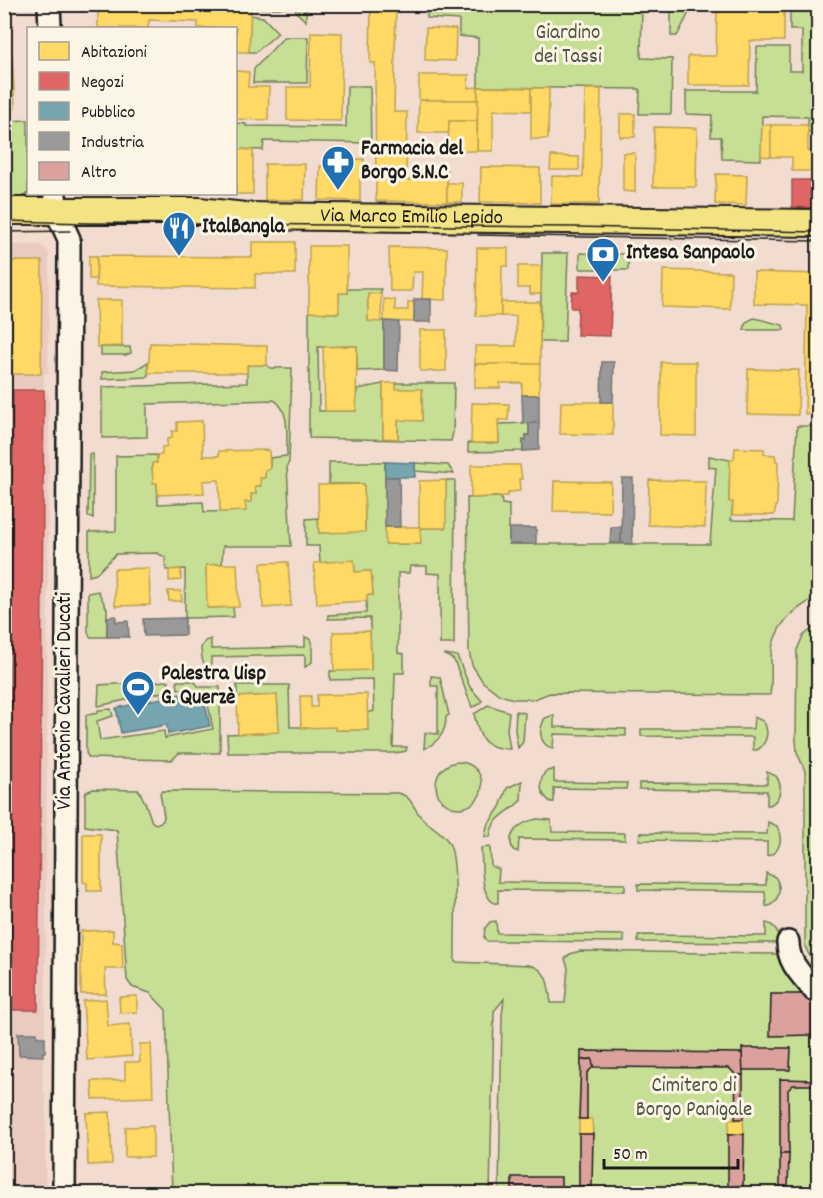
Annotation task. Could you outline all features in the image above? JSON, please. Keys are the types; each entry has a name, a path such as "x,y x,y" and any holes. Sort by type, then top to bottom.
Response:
{"main road":[{"name":"Via Marco Emilio Lepido","path":"4,211 56,202 245,216 819,223"}],"street":[{"path":"49,4 50,27"},
{"name":"Via Antonio Cavalieri Ducati","path":"56,202 69,239 64,1194"},
{"path":"788,942 791,962 814,990 819,992"}],"shaded area":[{"path":"4,245 41,245 49,254 48,374 44,374 44,390 49,393 45,1051 43,1052 43,1092 46,1096 45,1193 5,1194"}],"green space":[{"path":"251,5 286,5 286,8 250,8"},
{"path":"295,5 312,5 306,6 306,21 296,12"},
{"name":"Giardino dei Tassi","path":"427,5 642,5 641,58 672,59 671,114 639,114 640,89 478,87 478,38 459,36 459,20 427,18"},
{"path":"671,5 693,5 677,36 671,36"},
{"path":"772,5 815,5 814,81 818,82 818,132 808,132 808,117 762,116 761,160 722,159 721,137 711,137 712,115 686,114 686,91 756,91 757,47 789,47 789,71 802,71 802,30 790,30 790,7 772,7"},
{"path":"250,15 263,17 278,33 256,52 249,52"},
{"path":"284,37 308,37 307,83 253,83 254,69"},
{"path":"347,86 370,86 371,143 264,141 263,150 237,149 237,123 246,124 246,126 346,127"},
{"path":"27,120 27,194 20,198 5,198 5,121"},
{"path":"542,253 568,253 565,342 540,342"},
{"path":"580,253 600,254 599,269 580,269"},
{"path":"612,254 629,254 628,270 611,270"},
{"path":"347,289 381,289 381,294 368,294 368,321 384,321 384,370 357,371 357,346 318,347 319,411 356,411 357,389 383,384 383,438 398,439 398,420 422,420 422,390 396,389 396,383 454,383 451,441 309,438 309,312 338,313 339,293 347,293"},
{"path":"754,318 783,325 784,330 744,330 746,322"},
{"path":"101,347 130,347 131,353 101,355"},
{"path":"148,362 148,377 102,379 102,372 135,370"},
{"path":"247,365 292,368 287,466 291,546 223,546 222,564 206,565 208,608 233,607 234,617 185,618 185,569 166,570 165,557 157,553 116,554 96,574 89,576 89,532 116,531 116,456 157,455 157,463 152,464 153,482 157,483 158,504 203,502 204,512 245,511 245,502 251,502 251,494 256,494 255,486 260,486 260,478 265,477 265,470 270,469 270,458 287,456 285,417 283,410 274,400 147,404 147,437 102,438 102,387 247,383"},
{"path":"529,423 529,435 526,435 526,440 523,440 523,451 468,452 468,443 499,443 498,424"},
{"path":"797,426 818,426 818,596 800,607 780,627 771,657 770,695 550,693 534,699 514,699 500,695 483,682 472,665 469,651 467,498 501,497 502,504 509,505 509,544 710,544 716,468 709,467 709,456 730,460 729,501 733,502 731,520 792,521"},
{"path":"89,454 93,454 93,518 88,517"},
{"path":"329,462 385,462 386,544 420,544 420,528 445,528 446,480 455,480 454,644 440,644 440,574 427,573 427,566 410,566 409,573 398,573 398,653 404,654 404,673 395,673 393,747 407,747 406,751 396,753 228,753 227,734 279,732 277,695 237,697 237,685 289,685 290,727 368,730 367,713 374,711 373,679 330,680 330,671 371,669 370,618 328,619 328,615 366,613 367,595 373,595 371,571 355,572 354,561 320,563 319,546 306,546 306,519 318,518 319,533 365,531 364,484 329,484"},
{"path":"415,463 448,465 454,474 415,471"},
{"path":"98,591 107,609 107,637 90,637 88,632 88,593"},
{"path":"818,624 818,960 809,955 805,946 805,771 797,752 796,739 797,650 803,636"},
{"path":"305,637 310,639 312,645 312,662 305,667 305,655 211,657 211,668 205,665 202,657 201,648 205,641 211,639 211,649 305,647"},
{"path":"444,654 457,656 470,687 482,701 478,705 472,707 454,660"},
{"path":"431,676 440,677 449,715 446,717 445,728 440,736 424,749 425,733 438,734 438,686 431,686"},
{"path":"169,681 167,691 98,706 99,685"},
{"path":"177,681 194,681 199,687 220,687 220,753 179,753 172,760 89,758 86,753 86,715 98,713 98,710 111,709 113,716 97,721 100,740 164,731 165,738 213,729 206,695 194,695 192,688 178,689"},
{"path":"488,705 509,712 507,730 510,749 488,744 478,729 474,714"},
{"path":"516,711 525,713 523,742 518,748 515,730"},
{"path":"554,715 554,727 626,729 626,736 554,734 553,748 542,740 541,727 545,718"},
{"path":"754,717 763,721 767,733 765,741 757,750 753,750 753,737 641,736 641,729 753,729"},
{"path":"459,762 475,769 482,785 475,801 459,808 443,801 436,785 443,769"},
{"path":"554,769 554,782 627,783 626,789 554,788 554,802 551,802 544,796 541,784 545,772"},
{"path":"767,772 776,776 780,788 779,796 770,805 767,805 767,791 639,789 639,783 767,784"},
{"path":"522,781 521,800 494,824 490,837 485,837 487,826 500,807 507,788"},
{"name":"Cimitero di Borgo Panigale","path":"93,789 139,790 152,822 156,824 163,821 164,816 160,793 162,791 402,794 409,799 422,818 446,839 452,852 455,882 455,962 536,967 544,974 551,1003 565,1003 568,968 565,959 570,954 580,951 777,954 818,999 818,1193 499,1193 504,999 494,1011 490,1193 172,1193 166,1010 150,993 132,987 127,980 117,830 85,826 85,795"},
{"path":"537,819 551,820 552,832 625,833 625,840 519,839 518,852 513,850 511,838 516,829"},
{"path":"768,822 777,826 780,844 775,852 767,856 767,842 639,840 640,833 767,834"},
{"path":"490,847 491,866 499,869 498,882 625,884 625,891 498,890 498,903 494,903 486,892 482,870 481,848"},
{"path":"766,873 775,877 779,889 778,897 769,906 766,906 765,892 638,890 638,884 766,885"},
{"path":"496,921 497,933 624,935 624,942 487,941 484,938 485,928 490,922"},
{"path":"766,923 776,930 779,943 638,942 638,935 766,936"}],"building: Abitazioni":[{"path":"98,4 251,4 249,52 237,52 237,27 198,27 198,22 149,20 148,27 98,27"},
{"path":"371,4 396,4 394,112 407,112 406,180 417,180 417,170 447,170 447,202 376,201 375,63 370,63"},
{"path":"717,7 784,7 784,41 750,41 749,85 688,85 688,56 716,56"},
{"path":"426,28 456,29 455,61 425,60"},
{"path":"311,32 342,33 341,121 287,120 287,87 310,87"},
{"path":"12,56 15,108 4,108 4,57"},
{"path":"237,71 249,72 248,87 269,87 268,120 237,119"},
{"path":"419,75 469,75 468,88 478,87 478,100 419,100"},
{"path":"478,87 531,88 531,111 493,110 493,151 477,151"},
{"path":"531,88 549,88 548,139 531,139"},
{"path":"585,89 601,89 599,204 551,204 552,176 583,177"},
{"path":"419,100 478,100 477,121 449,121 449,133 418,133"},
{"path":"620,114 635,114 635,137 620,137"},
{"path":"449,121 477,121 477,151 448,151"},
{"path":"762,125 771,125 771,157 761,156"},
{"path":"771,125 808,125 808,151 818,151 818,171 792,171 792,157 771,157"},
{"path":"654,127 697,128 696,187 653,187"},
{"path":"237,149 253,150 253,194 237,194"},
{"path":"623,153 635,153 635,192 623,191"},
{"path":"551,156 579,157 579,170 550,170"},
{"path":"343,159 364,159 364,178 360,178 360,201 319,200 320,166 342,166"},
{"path":"265,164 305,164 304,200 265,200"},
{"path":"481,167 540,168 540,203 480,202"},
{"path":"716,174 747,175 746,205 715,204"},
{"path":"447,183 462,183 462,202 447,202"},
{"path":"252,242 295,242 295,274 255,274 255,288 96,286 97,256 252,257"},
{"path":"309,246 347,246 347,293 339,293 339,313 309,312"},
{"path":"389,247 447,248 446,300 422,299 423,272 413,272 412,291 390,291"},
{"path":"477,248 508,248 508,266 502,266 501,316 476,316"},
{"path":"89,256 97,256 96,279 89,279"},
{"path":"11,261 42,261 41,374 12,374 12,316 4,316 4,286 11,286"},
{"path":"518,266 541,266 541,294 530,294 530,288 518,288"},
{"path":"663,270 731,272 730,309 662,307"},
{"path":"754,272 818,274 818,414 805,414 807,305 754,304"},
{"path":"368,293 381,294 381,322 368,321"},
{"path":"384,299 395,300 395,310 408,310 408,302 415,302 414,322 384,321"},
{"path":"96,300 122,300 122,346 97,347"},
{"path":"501,302 540,302 540,364 475,364 475,346 516,346 516,316 501,316"},
{"path":"420,330 446,330 446,371 420,371"},
{"path":"150,343 267,346 267,365 247,365 247,373 148,373"},
{"path":"357,346 356,411 325,411 323,347"},
{"path":"661,362 696,362 696,436 660,435"},
{"path":"475,364 540,364 539,395 522,395 522,383 500,383 500,388 475,388"},
{"path":"748,369 799,370 798,415 747,414"},
{"path":"383,383 396,383 396,389 422,389 422,421 398,420 398,439 383,438"},
{"path":"561,402 613,402 613,435 560,434"},
{"path":"472,403 509,404 508,420 498,420 499,443 471,443"},
{"path":"202,421 203,456 219,456 219,451 269,450 270,469 265,470 265,478 260,478 261,486 255,486 256,494 251,494 251,502 245,502 246,511 220,512 219,480 203,481 204,493 158,495 157,483 153,483 152,463 157,463 157,455 162,455 162,447 167,446 167,439 172,438 172,431 177,431 177,422"},
{"path":"735,448 764,449 764,454 775,455 778,462 777,503 774,515 732,515 733,502 729,502 730,460 734,459"},
{"path":"471,465 520,465 522,479 519,479 520,491 509,492 507,496 471,498"},
{"path":"446,480 446,528 419,528 419,481"},
{"path":"649,480 706,481 705,527 648,525"},
{"path":"554,481 611,482 610,512 553,511"},
{"path":"364,484 365,532 319,533 318,485"},
{"path":"385,527 420,527 421,544 385,544"},
{"path":"354,560 355,572 371,571 373,595 367,595 367,601 317,604 314,563"},
{"path":"288,562 291,606 263,608 261,563"},
{"path":"237,564 239,607 207,608 206,565"},
{"path":"149,568 150,605 115,606 114,569"},
{"path":"181,569 181,580 169,581 169,570"},
{"path":"168,591 181,591 182,601 169,601"},
{"path":"370,631 371,670 334,671 333,632"},
{"path":"367,694 368,730 335,730 335,727 301,728 300,696 311,696 311,707 317,707 317,695"},
{"path":"277,695 279,732 238,734 237,697"},
{"path":"83,834 101,834 101,891 87,891 87,883 83,882"},
{"path":"113,930 113,942 122,943 123,969 105,969 106,994 81,994 81,931"},
{"path":"137,996 137,1012 120,1013 119,997"},
{"path":"106,999 108,1026 130,1024 132,1056 87,1060 83,1001"},
{"path":"140,1044 151,1044 153,1097 93,1099 92,1081 125,1080 125,1062 140,1062"},
{"path":"110,1112 112,1164 88,1165 86,1113"},
{"path":"579,1119 592,1119 593,1134 579,1134"},
{"path":"743,1119 744,1134 728,1135 729,1120"},
{"path":"153,1126 153,1157 125,1157 125,1127"},
{"path":"579,1186 592,1187 592,1194 580,1194"},
{"path":"743,1186 743,1194 728,1194 728,1187"}],"building: Negozi":[{"path":"792,180 812,180 811,197 818,197 818,208 792,207"},
{"path":"579,275 612,276 610,336 577,335 578,308 571,308 572,292 579,292"},
{"path":"13,390 44,390 38,1010 7,1010"}],"building: Pubblico":[{"path":"385,462 415,463 415,477 385,477"},
{"path":"187,694 185,704 204,700 210,726 168,734 167,725 121,733 116,708 162,698 161,695"}],"building: Industria":[{"path":"414,299 431,299 431,322 414,322"},
{"path":"384,321 399,322 398,371 384,370"},
{"path":"602,362 614,362 613,402 601,402"},
{"path":"522,395 539,395 539,423 523,424"},
{"path":"529,423 539,423 539,450 523,451 523,440 526,440 526,435 529,435"},
{"path":"385,477 399,477 400,527 385,527"},
{"path":"622,478 633,478 632,544 621,543"},
{"path":"611,527 621,527 621,543 610,543"},
{"path":"509,528 536,528 536,544 509,544"},
{"path":"116,616 116,622 128,621 129,637 107,637 107,617"},
{"path":"185,618 185,635 144,636 143,619"},
{"path":"18,1033 37,1033 37,1037 45,1037 43,1056 19,1055"}],"building: Altro":[{"path":"771,994 813,994 813,1035 770,1036"},
{"path":"742,1048 791,1048 790,1070 742,1070"},
{"path":"581,1051 742,1053 743,1075 736,1075 729,1068 593,1067 592,1059 581,1060"},
{"path":"592,1059 593,1067 587,1073 587,1119 579,1119 581,1060"},
{"path":"736,1075 743,1075 743,1119 735,1119"},
{"path":"780,1079 818,1080 818,1085 793,1085 788,1090 789,1154 780,1154"},
{"path":"579,1134 593,1134 592,1187 579,1186"},
{"path":"744,1134 743,1186 728,1187 728,1135"},
{"path":"780,1154 789,1154 788,1190 780,1190"},
{"path":"512,1177 561,1177 561,1191 512,1191"}],"tram line":[{"path":"4,221 818,232"},
{"path":"4,232 70,231"},
{"path":"478,235 818,241"}],"place":[{"name":"Farmacia del Borgo S.N.C","path":"338,191"},
{"name":"ItalBangla","path":"179,257"},
{"name":"Intesa Sanpaolo","path":"603,283"},
{"name":"Palestra Uisp G. Querzè","path":"138,716"}]}
